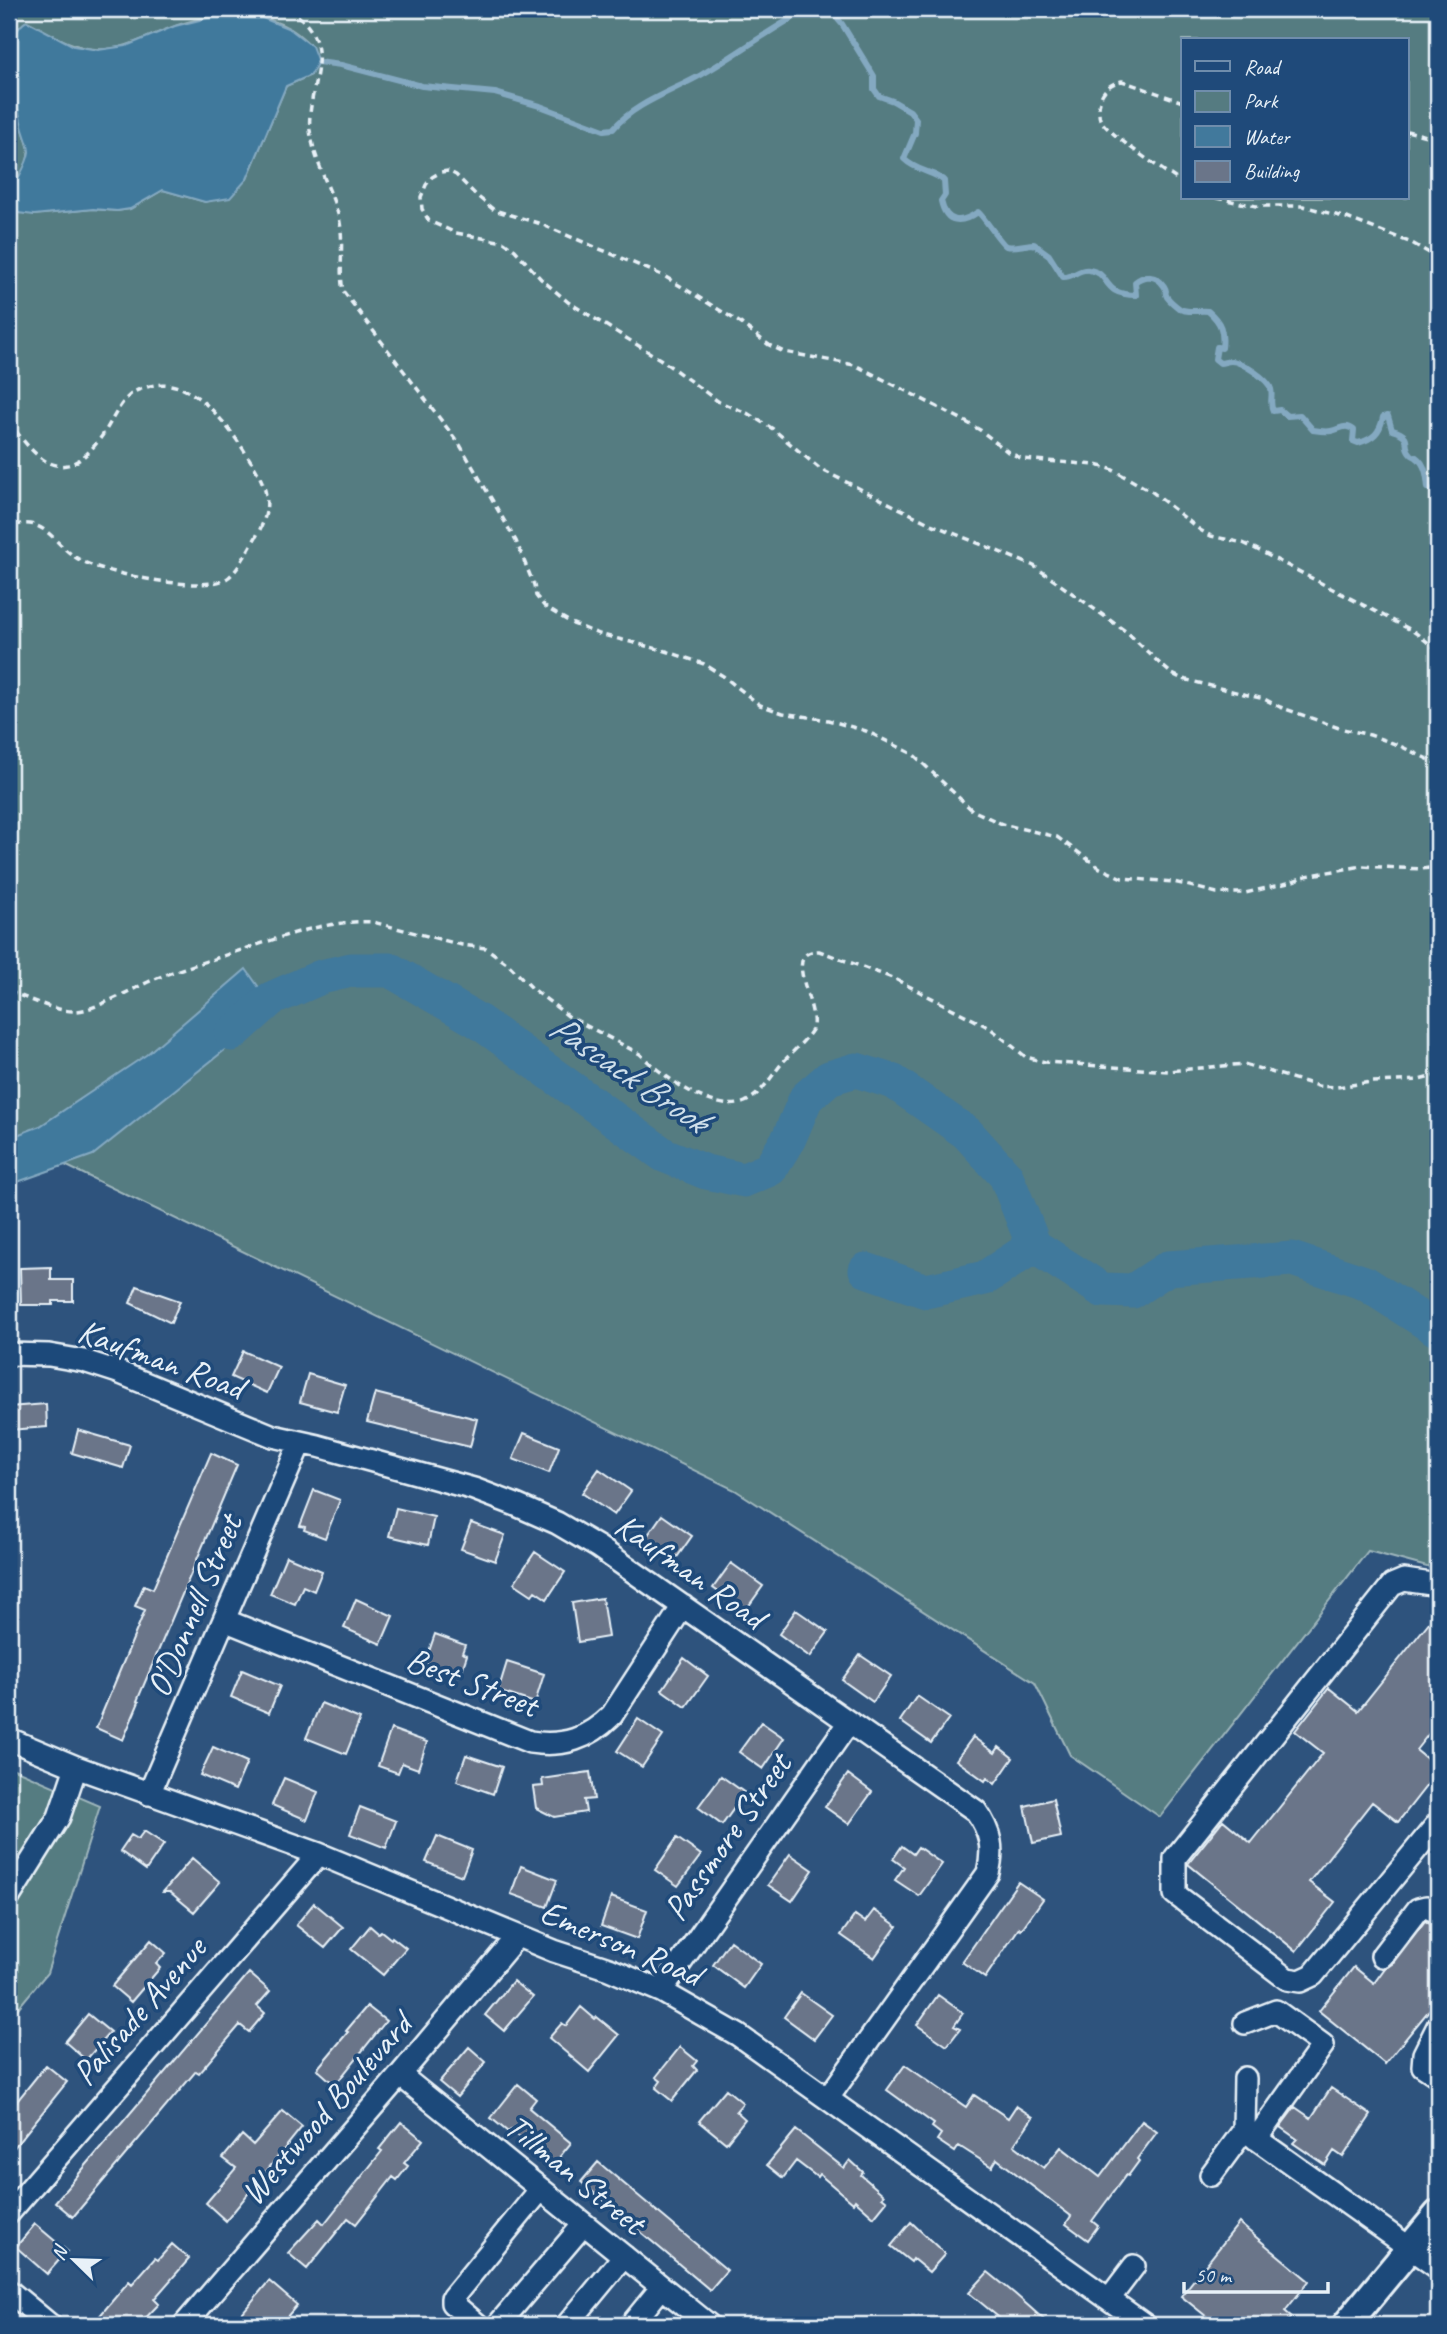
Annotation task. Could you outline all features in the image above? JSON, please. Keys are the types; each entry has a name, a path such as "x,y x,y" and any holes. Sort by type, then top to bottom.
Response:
{"main road":[{"path":"1346,2325 1438,2214"}],"street":[{"name":"Kaufman Road","path":"9,1354 49,1355 84,1361 118,1372 273,1436 449,1482 516,1504 557,1523 598,1547 976,1811 986,1825 992,1843 992,1859 988,1873 980,1888 828,2098"},
{"name":"O'Donnell Street","path":"149,1794 300,1443"},
{"path":"1438,1585 1404,1580 1392,1585 1175,1858 1175,1894 1287,1979 1300,1982 1313,1975 1438,1823"},
{"name":"Best Street","path":"224,1620 530,1742 549,1745 568,1743 585,1737 612,1715 683,1606"},
{"name":"Passmore Street","path":"661,1991 849,1722"},
{"name":"Emerson Road","path":"9,1739 76,1767 319,1854 554,1951 609,1969 661,1991 738,2035 1145,2325"},
{"path":"9,1897 59,1817 76,1767"},
{"name":"Palisade Avenue","path":"9,2213 319,1854"},
{"path":"1382,1956 1418,1909 1426,1907 1438,1912"},
{"name":"Westwood Boulevard","path":"184,2325 517,1936"},
{"path":"1211,2175 1250,2134 1323,2045 1276,2011 1245,2023"},
{"path":"1438,2026 1424,2054 1423,2066 1438,2076"},
{"name":"Tillman Street","path":"400,2075 709,2325"},
{"path":"1245,2078 1250,2134 1438,2268"},
{"path":"478,2325 452,2303 452,2298 541,2189"},
{"path":"498,2325 584,2224"},
{"path":"567,2325 624,2256"},
{"path":"1109,2299 1134,2266"},
{"path":"631,2325 662,2287"},
{"path":"9,2291 50,2325"}],"path":[{"path":"288,9 304,19 314,33 318,47 319,55 311,94 310,129 318,161 338,213 342,291 460,445 516,541 536,596 545,607 573,624 599,634 704,664 760,705 783,713 828,720 886,740 913,754 972,810 1002,824 1057,837 1100,868 1122,878 1174,882 1217,893 1245,893 1306,876 1362,866 1421,869 1438,867"},
{"path":"1181,101 1122,81 1114,83 1099,102 1100,119 1108,130 1181,182"},
{"path":"1408,131 1438,139"},
{"path":"1438,650 1413,631 1313,578 1243,543 1211,536 1200,530 1151,491 1111,469 1096,465 1023,460 961,419 855,365 784,352 769,345 739,322 664,276 538,223 494,210 448,171 432,177 426,185 421,197 422,209 429,221 456,233 504,242 568,302 660,359 719,402 747,413 767,425 820,469 931,524 991,546 1042,570 1128,633 1172,674 1182,679 1264,699 1339,728 1398,745 1438,764"},
{"path":"1226,200 1256,206 1303,206 1347,218 1412,243 1438,258"},
{"path":"9,421 34,455 45,463 65,465 74,463 93,447 131,394 156,384 180,386 213,412 232,436 259,476 267,499 267,513 237,568 229,577 206,583 159,582 113,572 83,562 38,525 28,522 9,527"},
{"path":"9,991 45,1004 76,1011 188,967 320,928 359,921 486,948 568,1016 640,1054 649,1064 691,1092 706,1100 722,1103 743,1103 749,1100 812,1030 814,1012 800,962 805,954 811,951 819,951 895,979 990,1028 1026,1057 1045,1062 1168,1071 1244,1064 1318,1086 1337,1087 1419,1080 1438,1074"}],"green space":[{"path":"9,9 1438,9 1438,1570 1368,1551 1160,1817 1070,1755 1035,1683 735,1490 65,1165 9,1164 9,53 29,149 27,164 14,185 34,215 93,209 130,209 163,190 205,202 247,179 286,86 311,75 312,46 294,31 276,22 243,15 193,20 130,44 104,49 77,45 27,21 12,34 9,50"},
{"path":"9,1767 100,1806 47,1973 9,2019"}],"water":[{"path":"220,15 255,15 290,29 312,46 318,62 311,75 286,86 247,179 230,198 205,202 163,190 130,209 93,209 34,215 18,213 12,192 29,152 16,101 12,69 14,39 19,28 27,21 74,46 98,50 126,46 175,26"},
{"path":"246,969 275,1010 93,1155 9,1185 9,1138 40,1126 146,1055"}],"building":[{"path":"51,1267 51,1280 73,1280 73,1301 53,1301 53,1305 21,1305 20,1268"},
{"path":"137,1286 180,1301 171,1323 130,1303"},
{"path":"243,1351 279,1367 267,1393 231,1377"},
{"path":"308,1374 345,1385 337,1412 300,1402"},
{"path":"375,1393 477,1419 470,1447 367,1422"},
{"path":"46,1404 47,1427 9,1430 9,1407"},
{"path":"78,1430 130,1445 123,1468 72,1453"},
{"path":"524,1433 559,1447 549,1473 513,1459"},
{"path":"211,1453 237,1465 123,1740 96,1728 145,1610 135,1606 144,1585 153,1589"},
{"path":"599,1469 631,1491 614,1515 582,1493"},
{"path":"314,1490 340,1500 325,1538 300,1526"},
{"path":"396,1508 434,1517 428,1545 389,1536"},
{"path":"662,1515 692,1536 675,1560 645,1539"},
{"path":"471,1523 505,1535 495,1561 461,1549"},
{"path":"535,1552 565,1572 547,1599 535,1591 532,1595 514,1583"},
{"path":"286,1556 322,1571 314,1591 303,1586 295,1604 270,1594"},
{"path":"731,1563 763,1586 745,1611 713,1588"},
{"path":"602,1598 608,1637 578,1642 572,1603"},
{"path":"356,1599 393,1616 381,1644 344,1628"},
{"path":"796,1610 828,1632 810,1657 779,1634"},
{"path":"1438,1611 1438,1722 1416,1750 1438,1768 1438,1771 1398,1822 1372,1802 1309,1882 1335,1902 1296,1951 1188,1864 1223,1820 1251,1843 1323,1753 1295,1731 1329,1688 1358,1711"},
{"path":"435,1634 465,1645 462,1653 467,1655 460,1676 425,1663"},
{"path":"860,1655 891,1676 873,1702 842,1680"},
{"path":"684,1658 708,1676 686,1707 662,1690"},
{"path":"507,1662 544,1674 535,1703 498,1691"},
{"path":"242,1670 280,1686 269,1713 231,1697"},
{"path":"917,1696 949,1718 931,1743 900,1721"},
{"path":"321,1703 360,1719 346,1754 306,1738"},
{"path":"638,1719 663,1736 642,1767 617,1751"},
{"path":"761,1722 784,1738 763,1769 739,1752"},
{"path":"391,1729 427,1742 418,1769 402,1763 398,1773 378,1766"},
{"path":"973,1737 995,1753 999,1747 1013,1758 995,1784 987,1778 985,1781 956,1760"},
{"path":"213,1747 247,1762 235,1790 200,1775"},
{"path":"466,1755 502,1767 493,1794 457,1781"},
{"path":"590,1772 594,1799 584,1800 586,1812 554,1817 536,1808 533,1787 543,1786 542,1779"},
{"path":"848,1774 872,1792 849,1824 825,1807"},
{"path":"721,1776 745,1793 722,1825 698,1807"},
{"path":"284,1778 318,1792 307,1820 272,1805"},
{"path":"1053,1799 1061,1837 1033,1843 1025,1806"},
{"path":"360,1807 396,1821 386,1848 350,1834"},
{"path":"144,1831 164,1844 146,1870 120,1851 131,1835 138,1839"},
{"path":"437,1836 472,1850 462,1876 426,1862"},
{"path":"677,1838 701,1855 678,1886 655,1870"},
{"path":"902,1846 913,1854 918,1847 942,1864 919,1896 895,1880 904,1867 893,1859"},
{"path":"790,1854 813,1870 792,1901 768,1885"},
{"path":"192,1858 220,1882 194,1912 170,1892 163,1892"},
{"path":"521,1866 557,1880 547,1907 511,1894"},
{"path":"1018,1882 1043,1899 1021,1930 1019,1928 985,1978 962,1962"},
{"path":"611,1897 647,1910 637,1939 601,1926"},
{"path":"314,1903 343,1927 325,1948 296,1925"},
{"path":"874,1910 897,1926 874,1958 841,1935 855,1915 865,1922"},
{"path":"1425,1921 1438,1929 1438,2002 1385,2064 1319,2011 1354,1967 1374,1983"},
{"path":"370,1926 406,1948 383,1975 351,1949"},
{"path":"151,1940 166,1953 156,1964 160,1968 131,2002 112,1986"},
{"path":"730,1941 761,1964 744,1988 713,1965"},
{"path":"249,1973 270,1991 257,2006 265,2013 249,2032 240,2025 199,2073 196,2071 73,2217 55,2202"},
{"path":"513,1981 533,1997 504,2031 485,2015"},
{"path":"801,1993 832,2015 814,2039 784,2017"},
{"path":"938,1995 963,2013 954,2026 960,2029 947,2046 917,2025"},
{"path":"367,2006 386,2021 335,2085 317,2069"},
{"path":"581,2007 619,2035 589,2072 549,2038 562,2023 566,2026"},
{"path":"88,2014 110,2032 86,2060 65,2042"},
{"path":"469,2047 486,2062 457,2097 439,2082"},
{"path":"680,2047 697,2061 693,2066 697,2070 672,2101 656,2088 661,2081 656,2077"},
{"path":"46,2065 67,2082 9,2154 9,2111"},
{"path":"905,2065 966,2107 974,2095 1008,2118 1016,2106 1033,2117 1014,2145 1044,2168 1061,2147 1100,2177 1142,2121 1157,2132 1137,2159 1139,2161 1092,2221 1098,2226 1088,2240 1066,2224 1071,2216 997,2159 992,2167 959,2146 955,2152 937,2140 941,2134 932,2127 934,2124 887,2090"},
{"path":"518,2084 536,2099 529,2108 571,2143 553,2165 511,2130 508,2132 491,2118"},
{"path":"1331,2088 1371,2115 1343,2157 1334,2151 1325,2165 1293,2143 1297,2139 1280,2127 1295,2107 1311,2118"},
{"path":"726,2089 743,2103 736,2111 745,2119 726,2143 699,2121"},
{"path":"283,2111 302,2127 226,2221 206,2203 236,2168 223,2158 242,2135 253,2145"},
{"path":"401,2122 423,2140 404,2163 408,2166 397,2180 393,2177 356,2224 348,2218 307,2269 288,2253 319,2219 324,2224 382,2151 379,2149"},
{"path":"796,2130 844,2168 850,2160 863,2172 861,2175 884,2195 882,2197 887,2201 874,2217 819,2174 817,2177 796,2161 783,2178 767,2165"},
{"path":"598,2162 727,2270 710,2290 581,2182"},
{"path":"911,2222 945,2254 929,2272 891,2246"},
{"path":"1239,2223 1309,2281 1285,2311 1292,2317 1285,2325 1217,2325 1181,2296"},
{"path":"35,2224 67,2251 47,2274 16,2247"},
{"path":"172,2244 189,2259 154,2299 159,2304 139,2325 92,2325 129,2281 132,2284 155,2258 158,2260"},
{"path":"988,2272 1050,2325 1008,2325 969,2293"},
{"path":"269,2281 297,2305 280,2325 232,2325"}],"waterway":[{"path":"318,62 341,65 422,86 495,93 540,106 604,130 613,129 643,105 701,75 808,9"},
{"path":"829,9 842,24 874,76 874,89 879,96 910,111 916,119 915,133 904,159 944,181 945,195 941,201 950,218 966,219 978,212 1006,246 1034,244 1049,255 1063,277 1089,270 1101,275 1117,292 1136,295 1135,282 1139,279 1150,277 1158,280 1165,288 1167,297 1180,309 1208,311 1216,319 1221,327 1223,342 1222,348 1217,347 1215,359 1220,363 1231,361 1241,364 1265,380 1271,389 1273,411 1280,410 1287,416 1300,415 1313,430 1351,428 1354,430 1353,441 1358,443 1375,434 1383,417 1388,416 1392,430 1404,435 1408,450 1422,463 1428,488 1438,493"},
{"name":"Pascack Brook","path":"232,1034 271,999 321,977 351,970 390,970 478,1021 664,1155 706,1172 744,1180 770,1169 789,1138 806,1098 829,1078 856,1070 894,1082 967,1133 1006,1176 1034,1246 1102,1290 1133,1291 1168,1268 1292,1259 1365,1283 1438,1330"},
{"path":"866,1270 926,1291 985,1278 1034,1246"}]}
